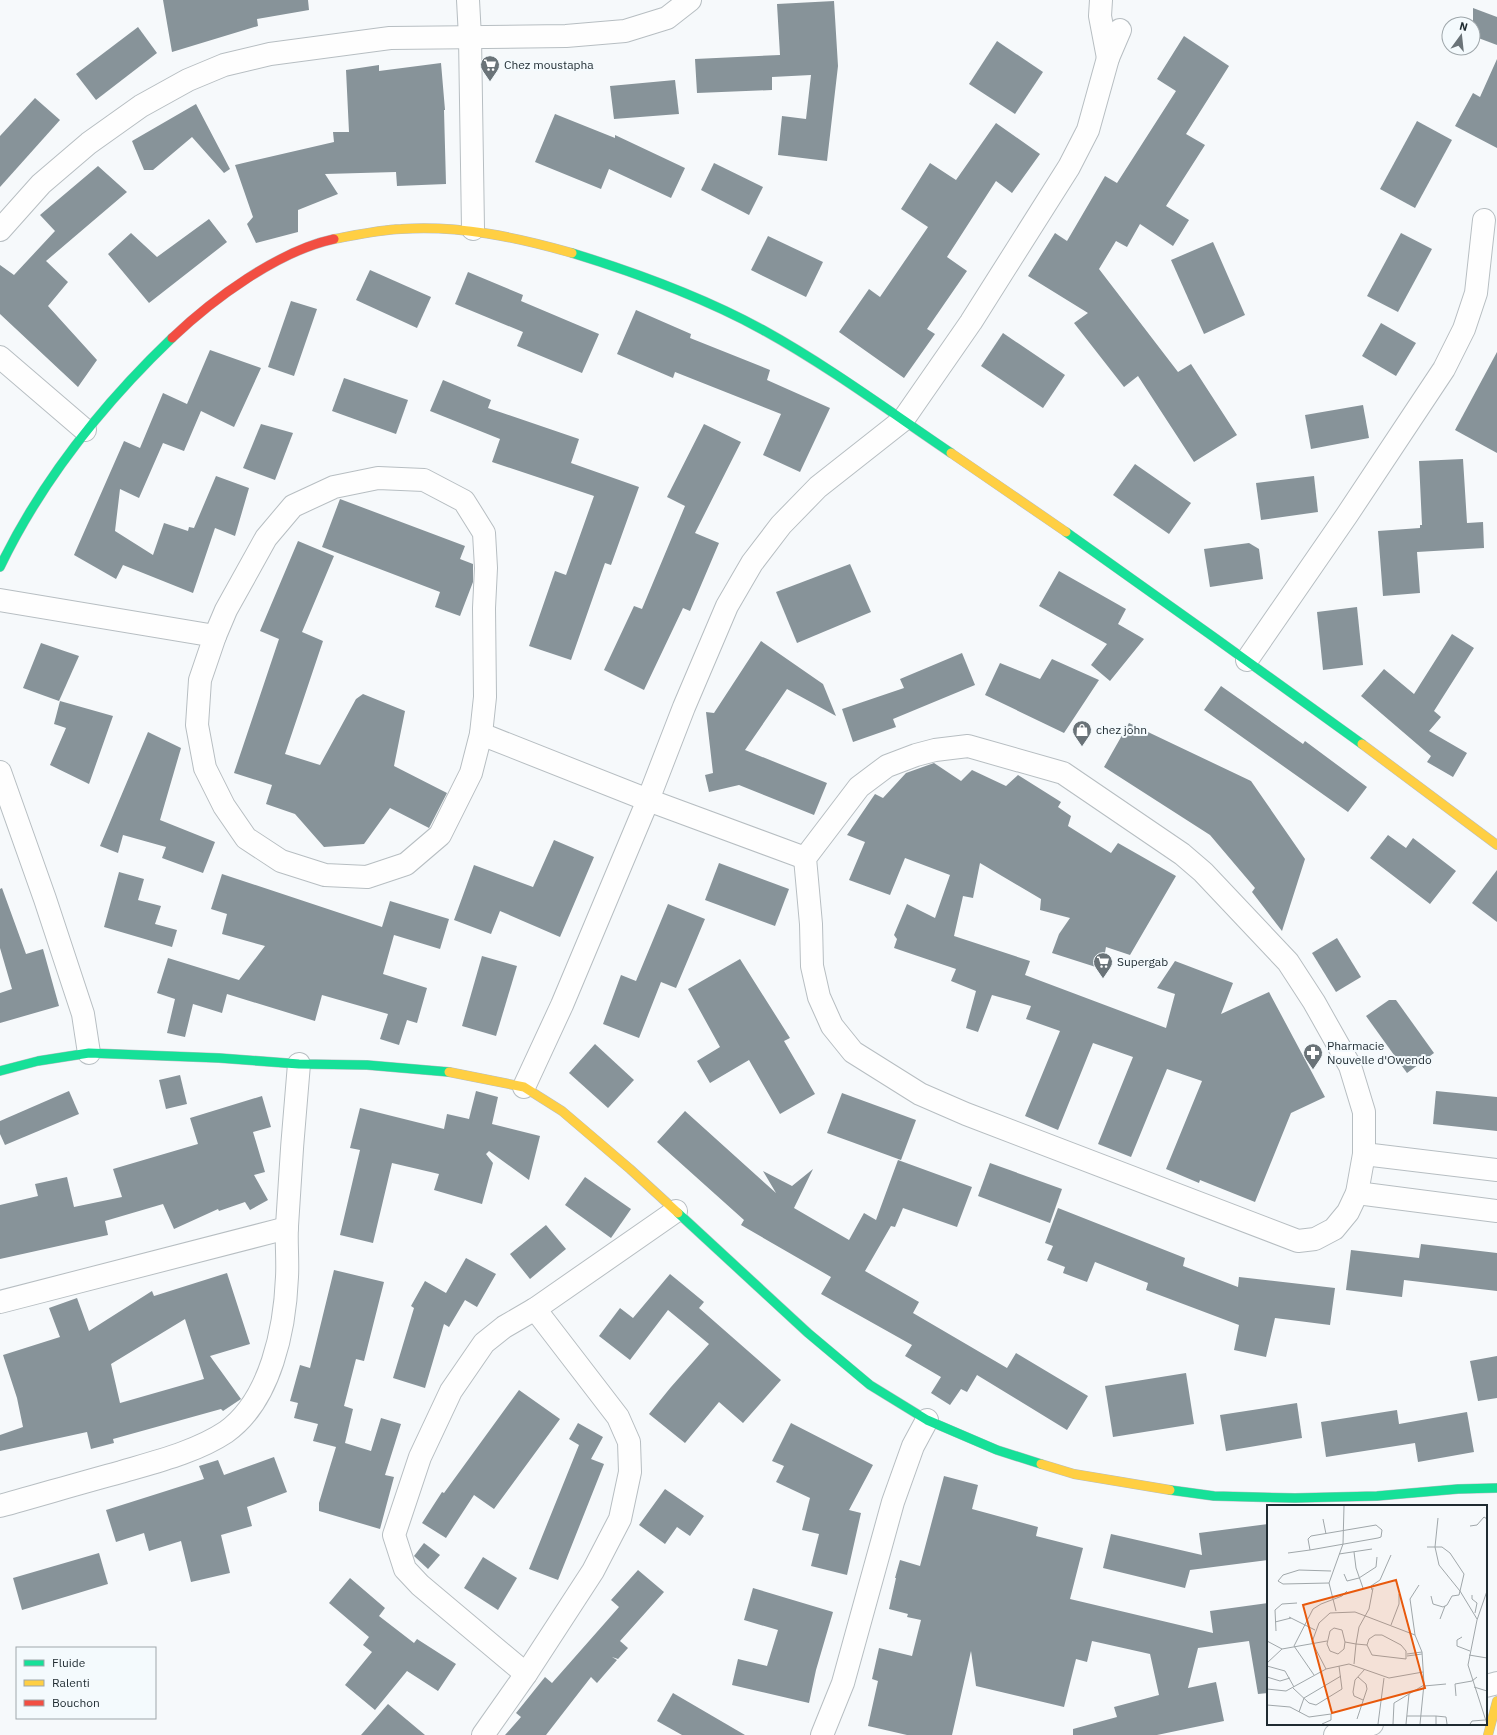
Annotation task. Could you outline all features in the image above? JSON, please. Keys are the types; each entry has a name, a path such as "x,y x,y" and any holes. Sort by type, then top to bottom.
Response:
{"street":[{"path":"468,0 473,230"},
{"path":"0,230 41,184 89,143 141,106 188,80 224,65 270,54 390,38 566,36 625,31 667,18 690,0"},
{"path":"1101,0 1100,16 1108,58"},
{"path":"524,1087 562,1005 648,800 684,707 728,606 752,563 781,525 818,486 903,420 971,322 1069,167 1088,130 1108,58 1120,30"},
{"path":"1248,660 1444,369 1464,329 1476,293 1484,220"},
{"path":"0,567 6,553 43,489 85,430 130,379 174,335 222,296 272,264 324,241 376,230 425,227 473,230 523,239 590,257 673,286 748,322 815,361 903,420 1248,660 1497,845"},
{"path":"0,357 85,430"},
{"path":"378,478 424,480 464,501 484,533 486,568 484,608 485,697 481,734 471,773 440,835 406,864 367,876 325,875 282,861 246,838 224,806 205,768 198,724 200,680 214,636 266,538 293,506 334,486 378,478"},
{"path":"0,600 214,636"},
{"path":"481,734 648,800 805,858"},
{"path":"968,746 1063,773 1182,854 1203,872 1288,962 1314,1002 1350,1066 1364,1112 1364,1154 1357,1193 1348,1212 1334,1229 1315,1239 1298,1242 920,1094 853,1052 832,1026 819,997 812,966 811,924 805,858 859,787 887,766 916,755 934,750 968,746"},
{"path":"0,772 83,1014 89,1053"},
{"path":"0,1071 38,1061 89,1053 219,1058 299,1064 367,1065 452,1072 524,1087 562,1111 630,1169 808,1333 870,1385 927,1420 997,1450 1074,1474 1142,1486 1214,1496 1295,1498 1369,1497 1458,1489 1497,1488"},
{"path":"0,1506 148,1464 193,1449 226,1432 245,1414 259,1393 271,1369 283,1317 288,1276 286,1228 299,1064"},
{"path":"1364,1154 1497,1170"},
{"path":"1357,1193 1497,1212"},
{"path":"526,1674 420,1585 405,1569 394,1535 420,1457 451,1391 484,1343 504,1327 535,1309 676,1211"},
{"path":"0,1302 286,1228"},
{"path":"483,1735 526,1674 593,1571 620,1519 630,1472 629,1442 618,1417 535,1309"},
{"path":"822,1735 843,1683 893,1502 913,1446 927,1420"},
{"path":"1487,1686 1497,1683"},
{"path":"1488,1735 1496,1708"},
{"path":"1335,1735 1369,1725"}],"building":[{"path":"163,0 308,0 309,10 257,19 258,26 172,52"},
{"path":"834,1 838,66 827,161 778,155 782,116 806,119 811,75 772,77 772,90 697,93 695,59 780,55 777,4"},
{"path":"1473,8 1497,17 1497,45 1481,39 1481,16 1473,16"},
{"path":"138,27 157,53 96,100 76,74"},
{"path":"1184,36 1229,66 1186,134 1205,145 1166,206 1189,220 1173,246 1140,224 1127,247 1116,241 1099,269 1178,372 1191,364 1237,435 1194,462 1138,376 1124,387 1074,323 1088,313 1028,276 1055,233 1067,241 1105,176 1117,183 1176,91 1157,79"},
{"path":"997,41 1043,72 1015,114 969,84"},
{"path":"1497,59 1497,148 1455,126 1473,93 1480,97"},
{"path":"441,63 445,110 446,184 397,186 396,172 325,174 338,194 298,210 298,232 256,243 247,224 253,217 235,165 334,142 333,132 349,132 346,70 379,65 379,71"},
{"path":"675,80 679,114 614,119 610,86"},
{"path":"35,98 60,120 0,187 0,136"},
{"path":"196,104 230,169 224,173 192,137 153,170 144,170 132,141"},
{"path":"555,114 615,138 615,135 685,168 671,198 609,169 601,189 535,162"},
{"path":"1417,121 1452,140 1415,208 1380,189"},
{"path":"996,123 1040,154 1012,193 996,181 947,257 967,271 927,329 935,334 904,378 839,332 869,289 880,297 928,227 901,209 930,163 956,180"},
{"path":"714,163 763,187 749,215 701,190"},
{"path":"98,166 127,192 46,261 68,282 48,306 97,360 78,387 0,314 0,265 14,275 55,231 40,215"},
{"path":"209,219 227,242 149,303 108,254 131,233 157,257"},
{"path":"1401,233 1432,249 1398,312 1367,296"},
{"path":"768,236 823,262 806,297 751,270"},
{"path":"1213,242 1245,315 1204,334 1171,260"},
{"path":"370,270 431,297 417,328 356,300"},
{"path":"468,272 523,295 521,301 599,334 582,373 517,346 523,332 455,304"},
{"path":"291,301 317,309 294,376 268,367"},
{"path":"636,310 691,334 690,338 770,370 767,380 830,408 800,472 763,455 781,414 675,372 673,378 617,354"},
{"path":"1381,323 1416,343 1396,376 1362,356"},
{"path":"1003,333 1065,375 1043,408 981,366"},
{"path":"210,350 261,368 234,427 201,411 184,451 163,443 139,498 120,489 115,531 153,555 164,523 188,531 189,527 194,528 216,476 249,488 235,536 215,528 193,593 123,565 116,579 74,555 124,441 140,448 163,393 187,404"},
{"path":"1497,352 1497,453 1455,430"},
{"path":"344,378 408,400 396,434 332,411"},
{"path":"443,380 491,400 488,408 579,439 571,463 639,487 611,565 605,563 571,660 529,646 555,571 566,575 594,496 492,462 500,439 430,411"},
{"path":"1363,405 1369,438 1311,449 1305,415"},
{"path":"261,424 293,433 275,480 243,468"},
{"path":"704,424 741,442 695,533 719,543 690,611 683,608 644,690 604,670 634,606 642,609 685,506 667,497"},
{"path":"1463,459 1467,523 1483,522 1484,548 1417,552 1420,593 1383,596 1378,531 1420,528 1420,525 1422,525 1419,461"},
{"path":"1135,464 1191,503 1169,534 1113,495"},
{"path":"1314,476 1318,512 1261,520 1256,483"},
{"path":"340,499 465,546 460,559 473,564 473,582 460,616 435,607 440,592 322,547"},
{"path":"298,541 334,556 302,632 323,641 285,754 320,765 356,699 363,694 405,711 394,766 447,793 429,828 390,808 364,844 324,847 295,814 266,804 272,785 234,773 279,639 260,631"},
{"path":"1249,543 1259,549 1263,579 1210,587 1204,549"},
{"path":"850,564 871,612 797,643 776,592"},
{"path":"1059,571 1126,609 1118,624 1144,639 1110,681 1091,665 1107,644 1039,606"},
{"path":"1357,607 1363,665 1323,670 1317,612"},
{"path":"1452,634 1474,648 1434,711 1441,717 1429,731 1467,753 1453,777 1427,762 1431,756 1361,696 1384,669 1414,694"},
{"path":"761,641 823,684 836,716 787,689 745,750 827,783 814,815 739,785 709,792 705,775 713,773 706,712 714,713"},
{"path":"41,643 79,656 59,701 23,688"},
{"path":"962,653 975,685 893,719 896,727 853,742 842,709 904,688 900,679"},
{"path":"1052,659 1099,680 1064,733 985,695 1000,663 1040,679"},
{"path":"1221,686 1303,744 1305,741 1367,787 1348,812 1204,710"},
{"path":"60,701 113,716 89,784 50,765 66,728 54,724"},
{"path":"1129,723 1251,781 1305,859 1282,931 1252,892 1255,888 1210,835 1104,767"},
{"path":"148,732 181,748 160,820 215,842 203,873 162,858 166,847 123,835 118,853 100,846"},
{"path":"934,763 961,781 972,770 1006,786 1018,775 1061,802 1058,807 1071,816 1068,826 1111,853 1118,843 1176,876 1130,955 1106,947 1102,969 1052,953 1059,934 1070,918 1040,910 1041,899 980,863 973,898 963,896 954,936 1030,961 1025,975 1166,1028 1175,994 1157,988 1175,961 1233,983 1221,1014 1269,992 1325,1097 1291,1113 1255,1202 1200,1180 1199,1183 1166,1169 1202,1081 1167,1069 1131,1157 1098,1144 1133,1057 1093,1043 1058,1130 1025,1116 1060,1031 1026,1019 1031,1006 992,995 978,1032 966,1028 976,991 951,981 956,969 894,948 897,939 894,935 907,904 935,918 950,875 905,858 890,895 849,880 865,842 847,835 875,794 883,798 906,773"},
{"path":"1388,835 1406,848 1413,838 1456,871 1430,904 1370,858"},
{"path":"554,840 594,857 560,937 500,911 491,934 454,920 474,865 533,887"},
{"path":"719,863 789,889 775,926 705,900"},
{"path":"1497,870 1497,922 1472,903"},
{"path":"119,872 144,879 138,900 161,906 155,924 177,930 172,947 104,927"},
{"path":"222,874 382,927 390,901 449,919 440,949 394,935 383,974 427,988 417,1023 407,1020 399,1045 380,1039 388,1014 322,995 315,1021 227,994 222,1013 193,1004 185,1037 167,1033 175,999 157,993 168,958 239,980 265,946 222,934 227,914 211,909"},
{"path":"2,888 26,954 43,949 59,1006 0,1023 0,993 12,989 0,948 0,889"},
{"path":"668,904 705,919 676,988 661,982 639,1038 603,1024 621,975 636,981"},
{"path":"1337,938 1361,977 1336,992 1312,953"},
{"path":"482,956 517,966 496,1036 462,1026"},
{"path":"740,959 790,1038 784,1041 815,1094 780,1114 749,1060 710,1083 697,1061 720,1047 688,989"},
{"path":"1389,1000 1396,1000 1434,1053 1407,1073 1366,1016"},
{"path":"595,1044 634,1080 608,1108 569,1073"},
{"path":"180,1075 187,1104 166,1109 159,1080"},
{"path":"69,1091 79,1114 5,1145 0,1134 0,1121"},
{"path":"476,1091 498,1097 492,1124 540,1136 529,1180 489,1151 486,1154 493,1163 482,1204 434,1190 439,1174 392,1163 373,1243 340,1235 360,1150 350,1148 360,1108 444,1129 447,1114 469,1119"},
{"path":"1436,1091 1497,1097 1497,1131 1433,1124"},
{"path":"842,1093 916,1120 901,1160 827,1133"},
{"path":"262,1096 271,1127 253,1132 265,1172 254,1175 268,1200 250,1210 245,1202 219,1211 218,1209 174,1229 163,1204 105,1221 108,1235 0,1259 0,1205 38,1196 35,1184 67,1177 74,1207 122,1197 113,1169 198,1144 190,1118"},
{"path":"685,1111 776,1193 763,1171 792,1186 813,1169 794,1208 849,1240 864,1213 876,1220 898,1160 972,1187 957,1227 903,1208 895,1227 891,1226 865,1271 919,1302 913,1313 1007,1368 1016,1353 1088,1396 1067,1430 977,1375 967,1392 961,1389 950,1405 931,1393 941,1377 905,1356 912,1345 821,1294 831,1277 741,1225 744,1220 657,1142"},
{"path":"990,1163 1062,1189 1050,1223 978,1196"},
{"path":"585,1177 631,1209 611,1238 565,1205"},
{"path":"1058,1208 1185,1258 1183,1266 1238,1287 1239,1277 1335,1288 1330,1325 1275,1318 1266,1357 1234,1350 1239,1325 1146,1290 1148,1283 1095,1262 1087,1282 1063,1273 1065,1267 1047,1260 1053,1246 1045,1243"},
{"path":"546,1225 566,1249 530,1279 510,1254"},
{"path":"1421,1244 1497,1253 1497,1291 1404,1280 1402,1297 1346,1290 1351,1250 1419,1258"},
{"path":"466,1258 496,1274 477,1307 465,1300 449,1327 444,1324 425,1388 393,1378 414,1308 411,1306 425,1281 446,1293"},
{"path":"334,1270 384,1282 364,1361 356,1359 344,1406 353,1409 345,1443 371,1451 381,1418 401,1424 385,1475 394,1477 380,1529 319,1511 319,1503 336,1447 313,1441 318,1424 294,1418 298,1403 290,1401 300,1365 310,1368"},
{"path":"227,1273 250,1344 210,1356 241,1399 223,1411 221,1409 113,1439 114,1443 91,1449 87,1432 0,1451 0,1435 23,1427 17,1398 3,1355 60,1337 49,1308 77,1298 89,1331 152,1291 154,1296","holes":["185,1319 204,1379 120,1403 111,1364"]},
{"path":"670,1274 704,1302 699,1308 781,1380 743,1423 719,1402 685,1443 649,1414 709,1344 668,1310 630,1360 599,1336 620,1308 633,1318"},
{"path":"1497,1356 1497,1398 1478,1401 1470,1361"},
{"path":"1186,1373 1194,1424 1113,1437 1105,1386"},
{"path":"519,1390 560,1419 494,1509 474,1495 446,1538 422,1523 442,1492 444,1493"},
{"path":"1297,1403 1302,1438 1226,1451 1220,1415"},
{"path":"1397,1410 1399,1424 1467,1412 1474,1452 1418,1462 1415,1443 1326,1457 1321,1422"},
{"path":"578,1423 603,1437 591,1459 604,1464 558,1580 529,1569 579,1445 569,1439"},
{"path":"791,1423 873,1465 849,1510 861,1513 847,1575 811,1566 819,1534 802,1530 810,1498 776,1482 784,1466 772,1461"},
{"path":"274,1457 287,1492 247,1507 252,1526 221,1535 230,1573 191,1582 181,1541 149,1551 144,1533 116,1542 106,1510 204,1479 199,1466 218,1460 224,1475"},
{"path":"944,1476 978,1485 972,1509 1038,1527 1036,1536 1083,1548 1070,1599 1213,1633 1210,1611 1267,1603 1267,1693 1258,1694 1249,1641 1198,1648 1188,1688 1216,1682 1224,1721 1157,1735 1073,1735 1073,1729 1117,1717 1114,1707 1159,1695 1150,1654 1092,1641 1087,1662 1076,1659 1064,1707 976,1686 971,1651 952,1735 907,1735 868,1726 878,1681 872,1679 879,1648 912,1656 921,1620 907,1617 908,1614 889,1609 900,1560 920,1566"},
{"path":"665,1489 704,1516 690,1536 677,1527 665,1544 639,1525"},
{"path":"1267,1524 1267,1560 1190,1570 1185,1588 1103,1568 1111,1534 1202,1555 1199,1533"},
{"path":"424,1543 440,1555 428,1569 414,1556"},
{"path":"99,1553 108,1584 22,1610 13,1578"},
{"path":"483,1557 517,1578 498,1610 464,1588"},
{"path":"638,1570 664,1592 620,1641 628,1648 618,1659 612,1657 617,1660 597,1683 591,1677 546,1735 505,1735 521,1717 516,1713 545,1677 552,1683 619,1607 611,1600"},
{"path":"350,1578 385,1608 379,1616 414,1643 417,1639 456,1664 438,1691 407,1671 375,1710 345,1685 372,1652 363,1645 369,1637 329,1603"},
{"path":"753,1588 833,1612 816,1670 809,1703 732,1685 738,1659 767,1666 778,1630 744,1620"},
{"path":"673,1693 745,1735 682,1735 657,1721"},
{"path":"388,1704 425,1735 361,1735"}],"traffic: fast":[{"path":"572,253 621,269 693,296 763,330 811,358 951,453"},
{"path":"0,567 17,535 54,474 98,417 146,364 172,338"},
{"path":"1066,532 1362,744"},
{"path":"0,1071 38,1061 89,1053 219,1058 299,1064 367,1065 449,1072"},
{"path":"678,1213 808,1333 870,1385 927,1420 997,1450 1041,1464"},
{"path":"1170,1490 1214,1496 1295,1498 1377,1496 1458,1489 1497,1488"}],"traffic: slow":[{"path":"334,239 392,230 423,228 444,229 509,237 572,253"},
{"path":"951,453 1066,532"},
{"path":"1362,744 1497,845"},
{"path":"449,1072 524,1087 562,1111 630,1169 678,1213"},
{"path":"1041,1464 1074,1474 1170,1490"},
{"path":"1488,1735 1497,1701"}],"traffic: jam":[{"path":"172,338 188,323 247,278 291,254 313,245 334,239"}],"place":[{"name":"Chez moustapha","path":"490,82"},
{"name":"chez john","path":"1082,747"},
{"name":"Supergab","path":"1103,979"},
{"name":"Pharmacie Nouvelle d'Owendo","path":"1313,1070"}]}
